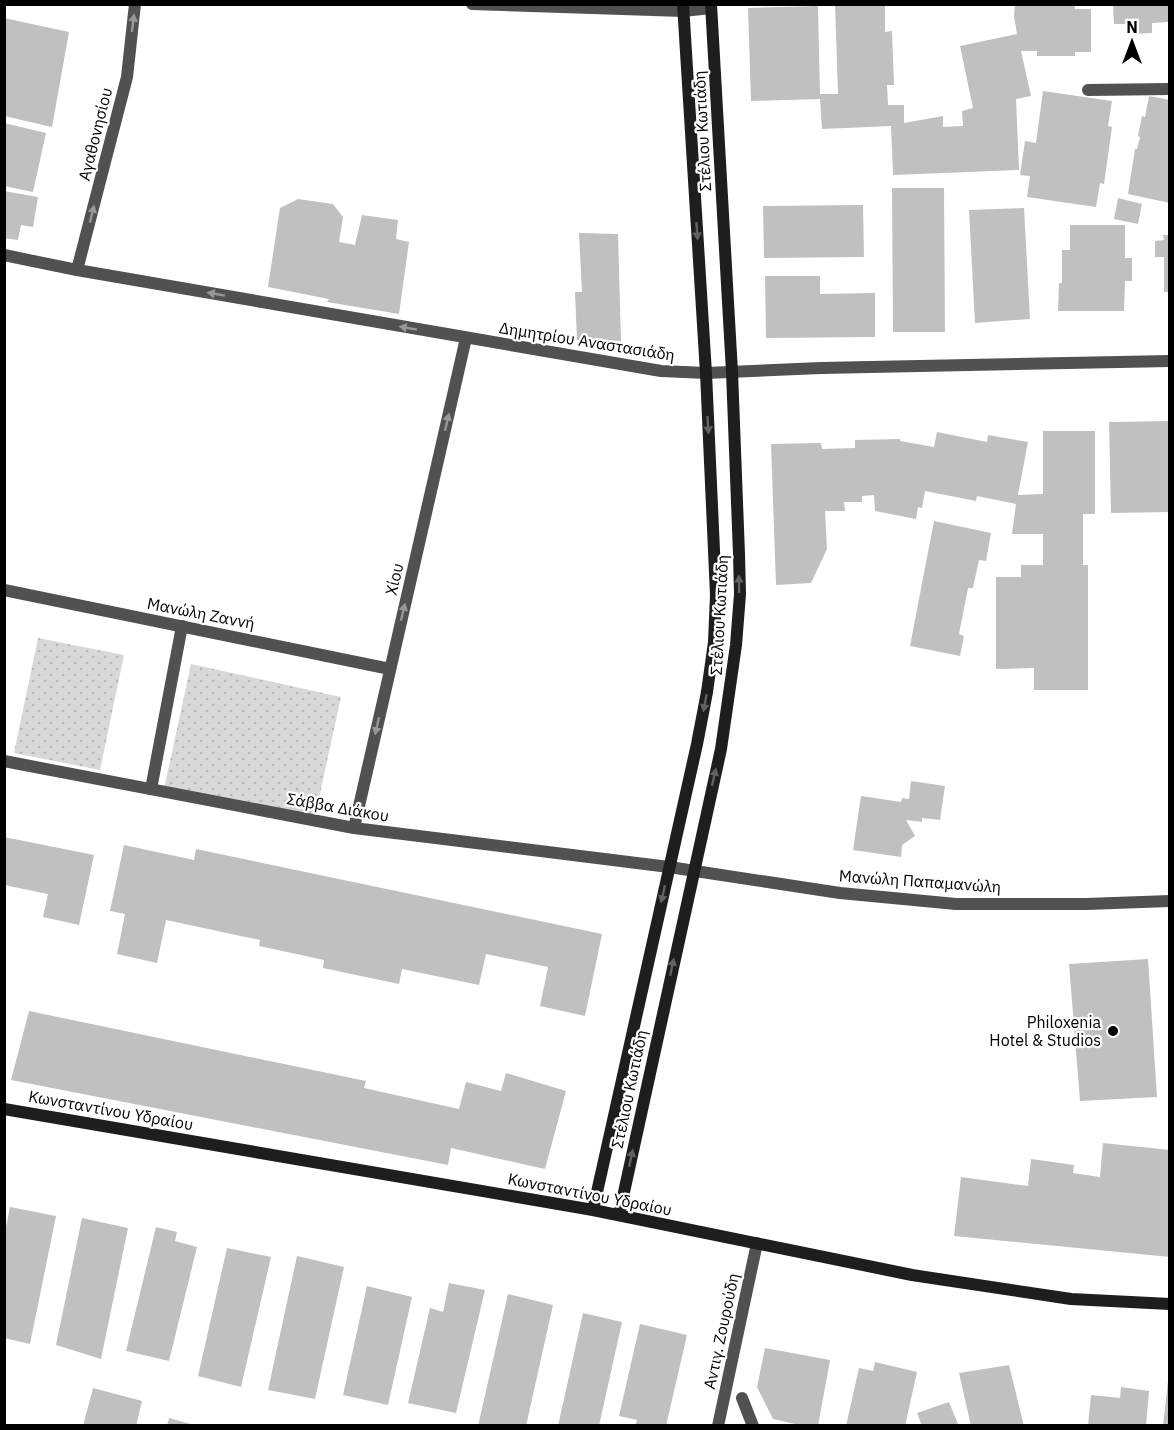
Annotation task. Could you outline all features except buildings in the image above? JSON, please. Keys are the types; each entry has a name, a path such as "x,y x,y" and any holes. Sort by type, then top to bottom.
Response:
{"street":[{"name":"Αγαθονησίου","path":"77,270 127,77 135,4"},
{"path":"472,4 683,8 711,6"},
{"name":"Στέλιου Κωτιάδη","path":"619,1215 721,748 736,645 740,584 732,372 711,6"},
{"name":"Στέλιου Κωτιάδη","path":"593,1210 697,744 714,642 716,595 706,373 683,8"},
{"path":"1088,90 1170,89"},
{"name":"Δημητρίου Αναστασιάδη","path":"4,255 77,270 661,371 706,373 821,368 1170,361"},
{"name":"Χίου","path":"354,828 465,338"},
{"name":"Μανώλη Ζαννή","path":"4,590 390,669"},
{"path":"151,789 182,626"},
{"name":"Σάββα Διάκου","path":"4,761 354,828 669,867"},
{"name":"Μανώλη Παπαμανώλη","path":"669,867 840,893 956,904 1086,904 1170,901"},
{"name":"Κωνσταντίνου Υδραίου","path":"4,1109 593,1210 912,1275 1060,1297 1170,1304"},
{"name":"Αντιγ. Ζουρούδη","path":"718,1425 757,1243"},
{"path":"742,1398 753,1425"}],"shaded area":[{"path":"38,638 124,655 100,770 14,753"},
{"path":"191,664 341,697 314,821 164,789"}],"place":[{"name":"Philoxenia Hotel & Studios","path":"1113,1031"}]}
